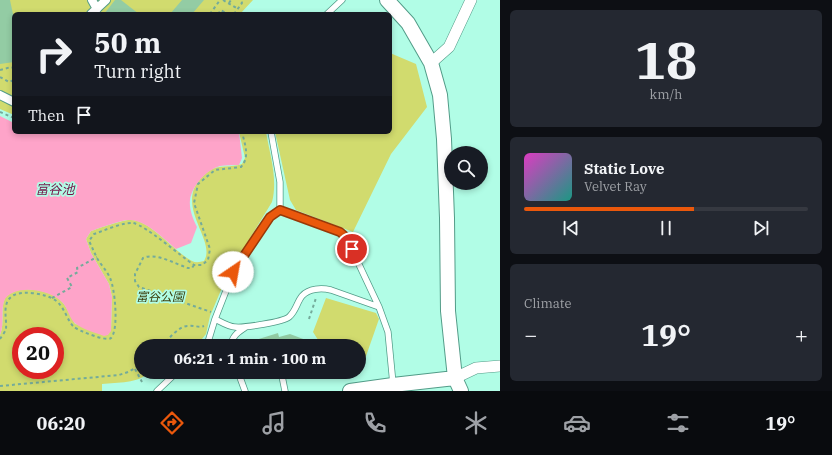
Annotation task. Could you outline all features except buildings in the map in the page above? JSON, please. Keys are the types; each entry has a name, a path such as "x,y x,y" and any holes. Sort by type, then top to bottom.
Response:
{"street":[{"path":"92,0 94,11"},
{"path":"94,11 106,0"},
{"path":"387,0 408,23 431,63 440,95 444,139 447,218 448,312 455,378 461,391"},
{"path":"431,63 450,47 471,0"},
{"path":"0,95 12,101"},
{"path":"350,391 455,378 476,368 500,366"}],"lane":[{"path":"329,12 342,0"},
{"path":"271,134 280,182 280,210"},
{"path":"280,210 340,232 348,239 379,307 388,332 393,385"},
{"path":"209,339 233,272 270,217 280,210"},
{"path":"215,319 234,327 280,322 289,318 302,296 311,290 324,288 379,307"},
{"path":"233,339 238,332 247,326"},
{"path":"157,391 169,379"},
{"path":"241,379 245,391"},
{"path":"283,379 285,391"}],"path":[{"path":"211,12 220,0"},
{"path":"223,0 238,9"},
{"path":"236,12 242,3 242,0"},
{"path":"0,70 12,67"},
{"path":"0,77 10,82 12,81"},
{"path":"0,112 12,117"},
{"path":"169,339 180,328 185,326 201,327 210,324 215,319 139,287 135,281 135,274 143,258 148,255 188,268 192,268 194,265 202,265 208,260 210,249 194,203 198,184 215,170 241,167 247,155 242,134"},
{"path":"0,339 6,330 5,307 9,299 15,294 34,293 48,296 62,306 74,327 102,339 107,340 111,338 115,323 114,291 110,278 89,241 94,234 133,223 146,230 194,265"},
{"path":"52,298 72,287 67,278 78,272 77,268 97,257"},
{"path":"309,319 318,289"},
{"path":"0,386 119,375 134,369"}],"green space":[{"path":"0,0 253,0 242,12 12,12 12,114 0,109"},
{"path":"392,54 416,64 427,107 391,154 353,232 296,210 290,200 275,134 392,134"},
{"name":"富谷公園","path":"239,134 266,134 274,176 274,193 272,202 227,276 210,316 206,334 202,339 134,339 134,379 139,379 134,381 102,384 102,391 0,391 0,335 5,298 16,291 23,289 46,292 61,300 75,324 111,331 112,297 109,284 91,253 86,239 91,231 122,221 138,221 154,230 185,257 196,262 204,261 207,252 205,242 196,219 192,195 197,183 209,171 221,167 242,164 245,158"},
{"path":"326,298 376,313 379,319 366,356 366,339 317,339 313,332"}],"water":[{"name":"富谷池","path":"0,116 12,122 12,134 239,134 242,158 239,165 220,166 210,171 200,179 191,195 191,210 197,227 191,243 176,249 148,226 129,220 110,224 91,231 86,239 91,253 109,284 112,297 111,331 108,335 104,336 76,324 72,320 63,303 58,298 43,292 25,290 10,294 5,299 0,335"}],"route":[{"path":"233,272 270,217 280,210 340,232 348,239 352,249"}]}
